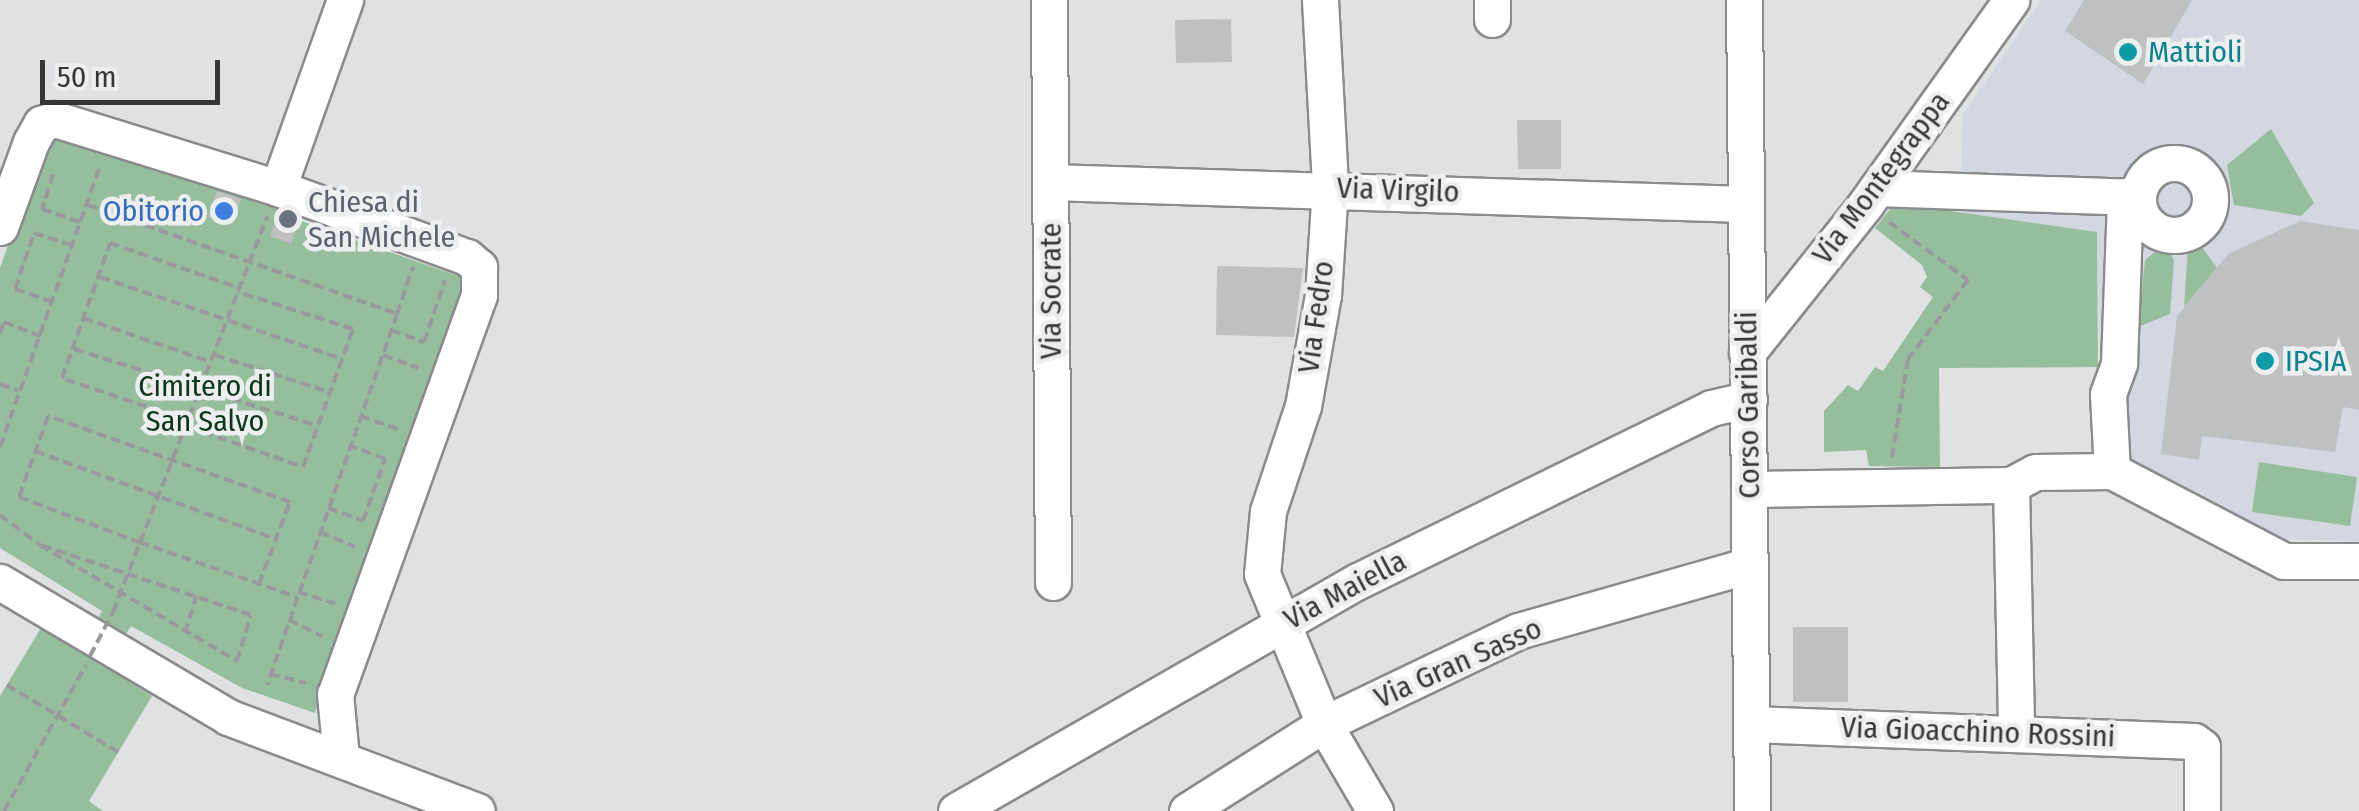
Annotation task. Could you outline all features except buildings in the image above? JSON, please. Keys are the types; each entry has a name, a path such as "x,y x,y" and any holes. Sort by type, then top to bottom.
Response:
{"street":[{"path":"278,188 344,0"},
{"name":"Via Socrate","path":"1050,0 1053,582"},
{"name":"Via Fedro","path":"1320,0 1330,187 1323,295 1304,406 1268,511 1262,574 1279,625 1324,724 1376,811"},
{"name":"Corso Garibaldi","path":"1744,0 1752,811"},
{"name":"Via Montegrappa","path":"1748,354 1871,196 2012,0"},
{"path":"0,227 31,142 41,124 56,118 278,188 467,256 481,276 335,694 342,757"},
{"name":"Via Virgilo","path":"1051,182 1330,187 1746,204"},
{"path":"1871,196 2132,197 2119,363 2108,394 2112,471"},
{"name":"Via Maiella","path":"956,811 1279,625 1711,408 1748,399"},
{"path":"1750,489 2011,485 2035,472 2112,471 2284,561 2359,561"},
{"path":"2011,485 2016,734"},
{"name":"Via Gran Sasso","path":"1187,811 1324,724 1518,631 1750,565"},
{"path":"0,582 228,717 477,811"},
{"name":"Via Gioacchino Rossini","path":"1751,724 2194,740 2202,747 2202,811"}],"path":[{"path":"0,446 103,158"},
{"path":"58,161 42,209 82,222"},
{"path":"3,810 113,612 156,496 190,424 278,188"},
{"path":"1871,196 1968,280 1908,359 1887,486"},
{"path":"88,205 397,314"},
{"path":"53,302 15,289 34,232 74,246"},
{"path":"110,242 353,328 303,467 62,378 98,277 110,242"},
{"path":"267,685 413,266"},
{"path":"98,277 342,358"},
{"path":"391,330 424,342 446,277"},
{"path":"83,318 212,362"},
{"path":"0,332 4,322 40,336"},
{"path":"72,348 318,426"},
{"path":"215,355 330,393"},
{"path":"382,355 420,368 414,383"},
{"path":"0,384 19,392"},
{"path":"0,414 11,418"},
{"path":"360,416 398,430 404,414"},
{"path":"260,584 290,502 48,416 20,497 260,584 335,604 340,590"},
{"path":"328,508 363,521 386,459 350,446"},
{"path":"36,451 276,539"},
{"path":"0,515 40,545 237,661 251,615 40,545"},
{"path":"320,532 355,545 350,560"},
{"path":"186,632 196,596"},
{"path":"288,620 324,633 318,650"},
{"path":"270,674 305,686 311,668"},
{"path":"6,685 118,752"}],"shaded area":[{"path":"2041,0 2359,0 2359,542 2276,538 2103,461 2097,232 1960,216 1963,115"}],"green space":[{"path":"2271,129 2314,203 2301,216 2234,205 2227,165"},
{"name":"Cimitero di San Salvo","path":"49,130 216,189 219,184 306,202 301,221 467,279 315,713 242,688 131,626 106,667 152,696 89,801 103,811 0,811 0,696 41,628 80,651 102,611 0,548 0,268"},
{"path":"1895,203 2097,232 2098,367 1939,368 1940,467 1869,466 1866,450 1824,452 1824,411 1848,385 1858,391 1875,367 1883,371 1933,297 1920,287 1927,277 1922,265 1875,228"},
{"path":"2167,242 2174,261 2170,314 2138,327 2145,260"},
{"path":"2202,247 2217,268 2184,307 2188,248"},
{"path":"2259,462 2357,477 2350,526 2252,512"}],"place":[{"name":"Mattioli","path":"2128,52"},
{"name":"Obitorio","path":"224,211"},
{"name":"Chiesa di San Michele","path":"288,219"},
{"name":"IPSIA","path":"2265,361"}]}
